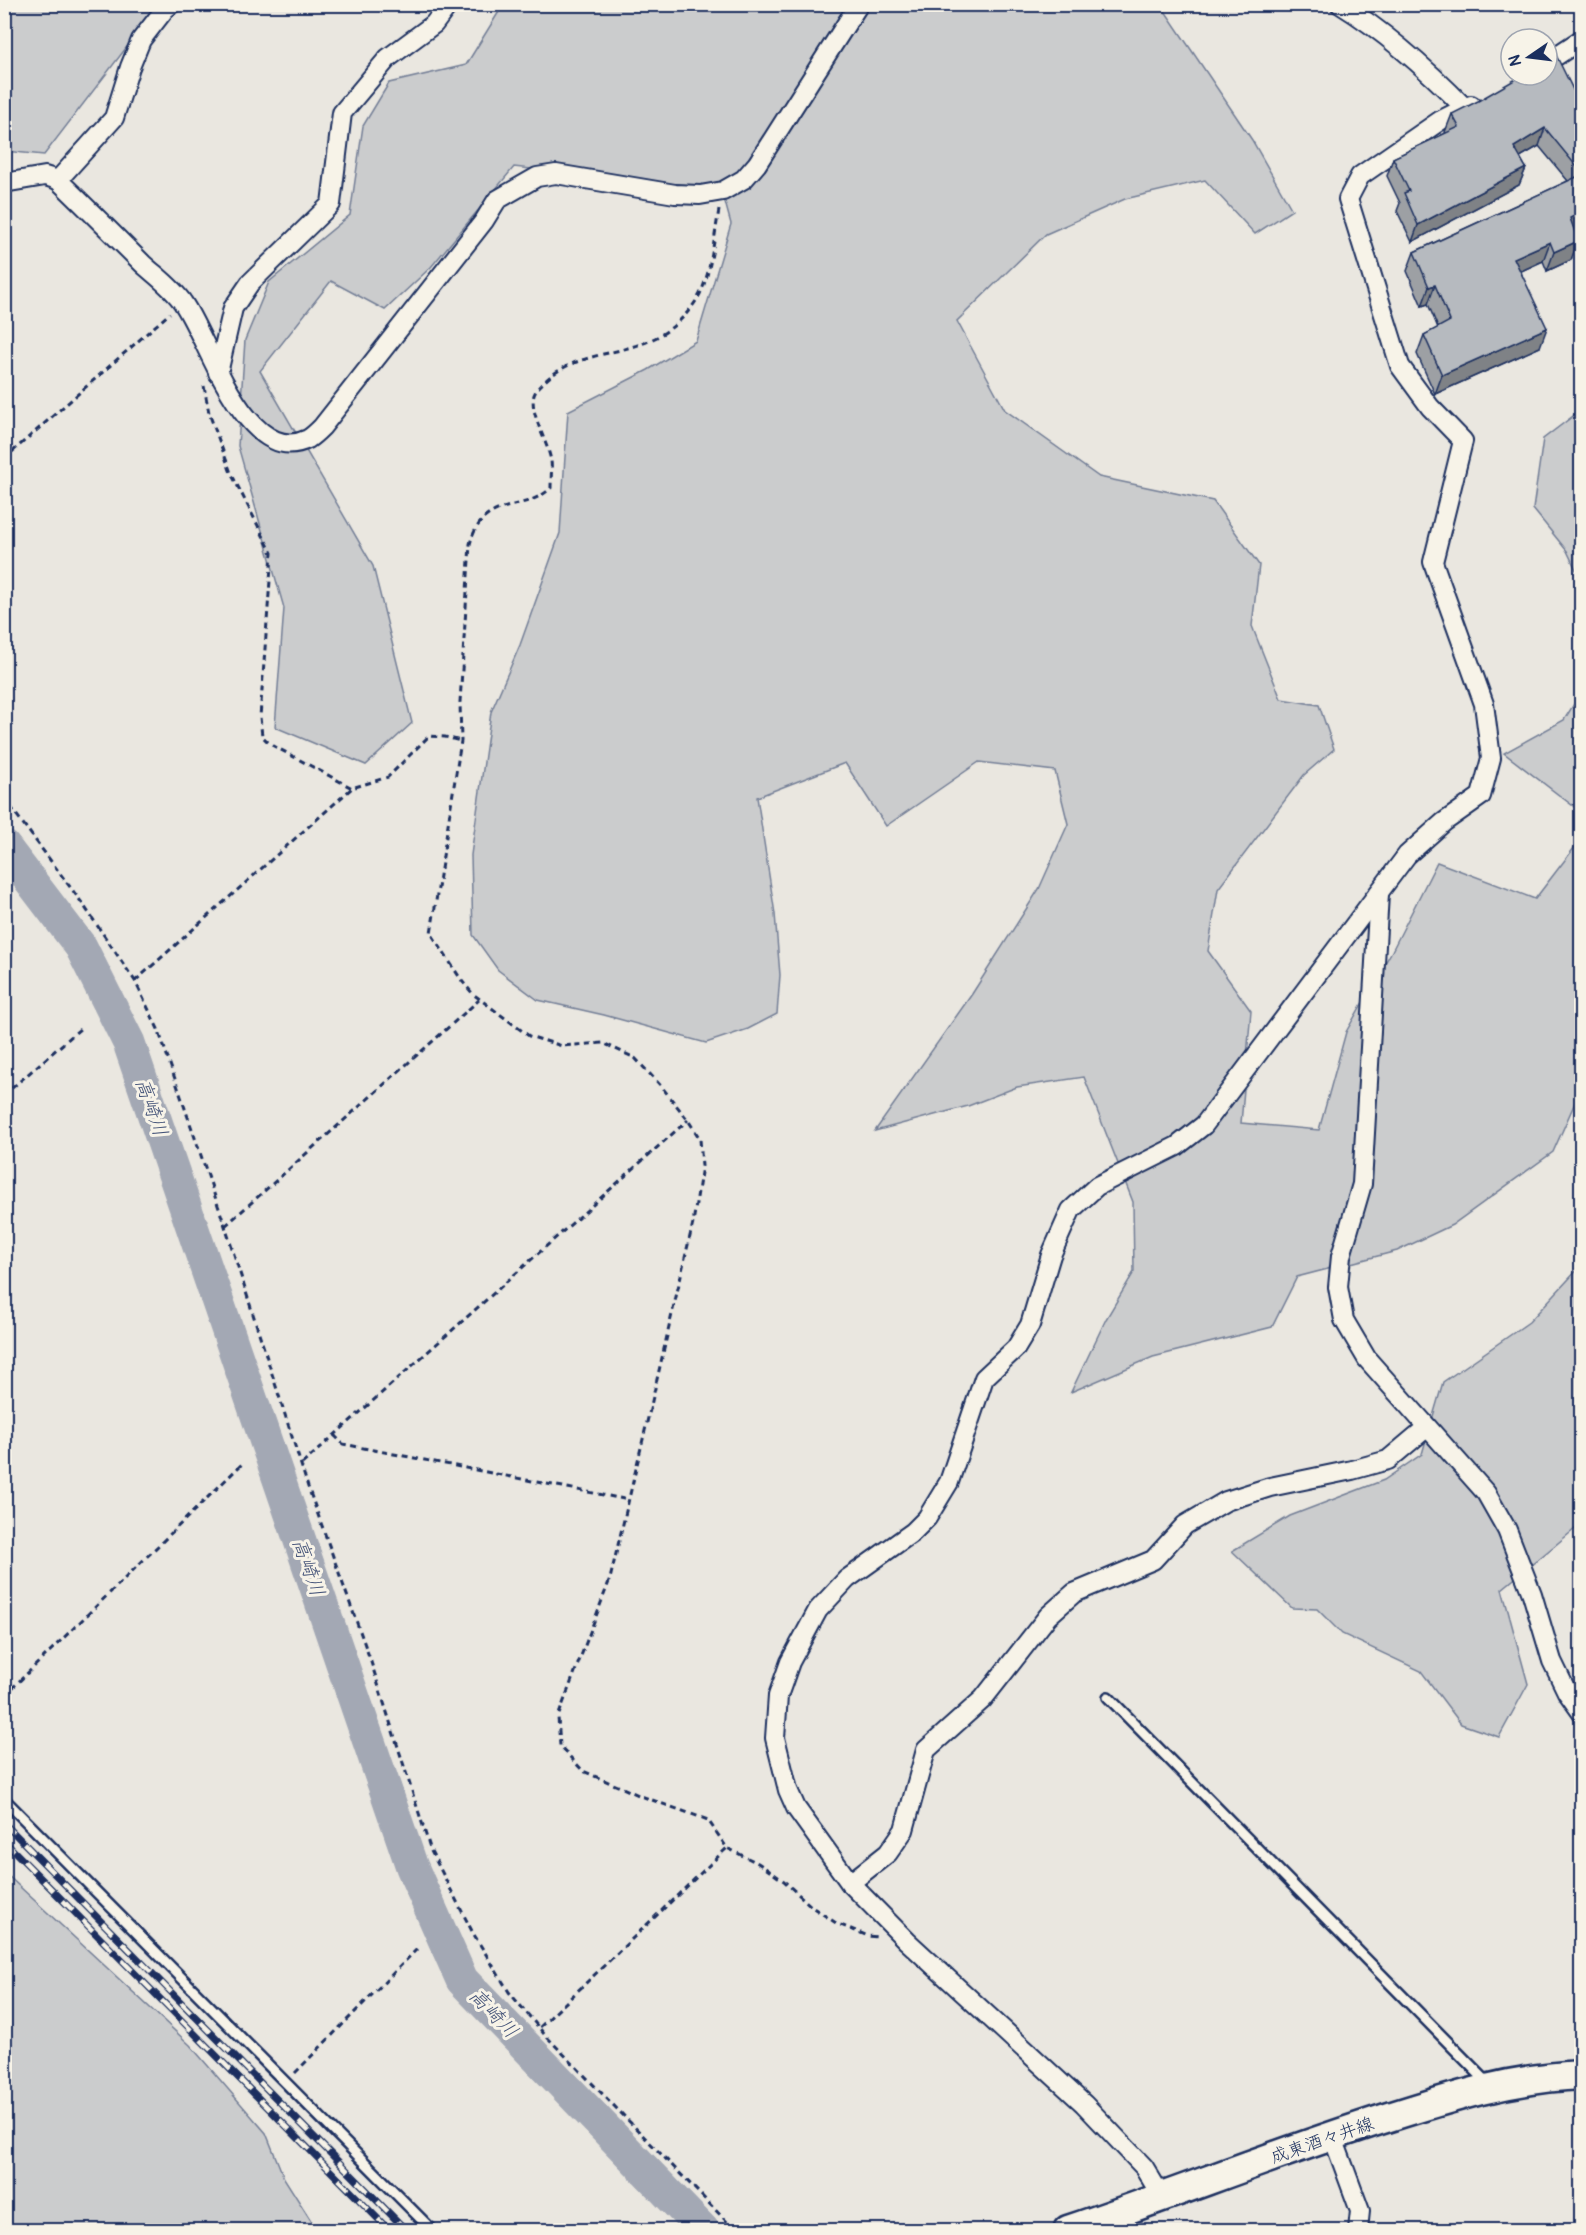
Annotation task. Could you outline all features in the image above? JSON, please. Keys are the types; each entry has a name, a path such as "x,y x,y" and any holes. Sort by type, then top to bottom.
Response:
{"main road":[{"name":"成東酒々井線","path":"1068,2230 1162,2199 1332,2135 1492,2086 1520,2080 1581,2075"}],"street":[{"path":"58,180 114,118 141,40 171,4"},
{"path":"210,376 233,308 250,283 331,204 342,113 387,58 434,24 449,4"},
{"path":"4,183 45,176 58,180 183,302 210,376 251,422 262,434 277,441 293,443 309,438 322,427 484,221 497,200 537,177 556,174 675,194 700,195 723,191 744,178 757,164 859,4"},
{"path":"1340,4 1371,24 1437,78 1466,109"},
{"path":"1559,54 1581,39"},
{"path":"1162,2199 1144,2167 1084,2104 907,1941 850,1883 796,1808 788,1791 775,1738 778,1696 790,1662 819,1610 847,1579 913,1532 927,1518 949,1482 984,1378 1016,1348 1030,1325 1051,1255 1071,1210 1097,1186 1177,1146 1204,1125 1407,855 1444,822 1480,796 1491,758 1484,704 1433,562 1463,441 1430,407 1400,366 1348,199 1360,176 1441,120 1489,95"},
{"path":"1379,894 1362,1184 1341,1256 1338,1287 1344,1320 1367,1359 1486,1493 1507,1530 1532,1594 1552,1660 1567,1692 1581,1713"},
{"path":"850,1883 888,1853 904,1830 926,1750 983,1699 1048,1616 1074,1593 1153,1560 1185,1525 1226,1502 1270,1487 1388,1460 1426,1428"},
{"path":"1332,2135 1359,2211 1358,2230"}],"lane":[{"path":"1107,1697 1492,2086"},
{"path":"4,1799 432,2230"}],"path":[{"path":"723,191 709,265 700,293 683,318 656,338 637,346 577,360 554,373 537,388 533,397 534,407 551,460 551,488 545,494 532,499 498,508 474,528 470,543 460,702 461,741 431,933 462,981 479,1000 529,1036 562,1046 603,1043 635,1058 661,1086 700,1139 702,1166 693,1223 610,1579 558,1717 560,1746 583,1771 641,1796 708,1820 727,1848 758,1863 784,1881 812,1907 836,1923 868,1936 907,1941"},
{"path":"4,459 183,302"},
{"path":"210,376 209,413 231,473 272,553 260,717 261,736 270,744 352,788"},
{"path":"135,981 352,788 388,777 429,736 461,741"},
{"path":"4,798 82,903 135,981 158,1029 225,1226 301,1464 370,1659 431,1851 479,1943 509,1992 735,2230"},
{"path":"225,1226 479,1000"},
{"path":"4,1095 81,1028"},
{"path":"301,1464 688,1120"},
{"path":"334,1435 343,1444 629,1500"},
{"path":"4,1696 242,1464"},
{"path":"540,2027 727,1848"},
{"path":"285,2083 417,1949"}],"shaded area":[{"path":"526,4 1161,5 1252,140 1292,210 1255,234 1205,180 1125,199 1046,234 957,321 1005,410 1099,477 1213,501 1259,565 1252,626 1281,699 1319,705 1334,749 1304,775 1218,889 1208,951 1251,1011 1241,1123 1319,1130 1346,1032 1392,951 1437,862 1535,899 1581,839 1581,1089 1553,1152 1452,1225 1397,1251 1297,1277 1272,1327 1153,1357 1071,1392 1106,1319 1134,1272 1133,1202 1084,1077 1017,1087 968,1106 875,1131 972,994 1039,889 1068,824 1055,771 979,762 886,826 845,763 757,797 775,914 780,975 777,1014 748,1029 706,1043 604,1015 538,1000 498,970 473,935 471,855 491,712 520,645 560,533 568,411 648,370 696,341 731,224 722,191 514,167 431,267 385,310 331,281 260,371 373,566 412,723 366,765 275,727 284,608 238,446 245,340 269,282 350,215 363,126 389,83 466,65 500,10"},
{"path":"5,5 159,5 44,155 5,151"},
{"path":"1581,410 1581,580 1567,551 1533,509 1543,439"},
{"path":"1581,693 1581,812 1504,753 1564,720"},
{"path":"1581,1266 1581,1524 1502,1589 1528,1684 1499,1737 1461,1724 1421,1671 1342,1634 1317,1609 1292,1608 1232,1551 1290,1516 1384,1480 1422,1454 1443,1382 1529,1322"},
{"path":"5,1873 190,2045 266,2133 284,2178 317,2230 5,2230"}],"building":[{"path":"1559,61 1581,106 1581,172 1545,128 1514,147 1526,168 1418,225 1404,193 1409,191 1393,158 1459,127 1452,114 1502,87 1559,87"},
{"path":"1581,175 1581,212 1570,218 1578,241 1554,252 1550,242 1514,258 1547,328 1442,375 1424,335 1450,321 1435,285 1429,287 1414,252"}],"waterway":[{"name":"高崎川","path":"4,846 81,947 129,1043 412,1867 462,1980 703,2230"}],"railway":[{"path":"4,1823 406,2230"},
{"path":"4,1841 389,2230"}]}
